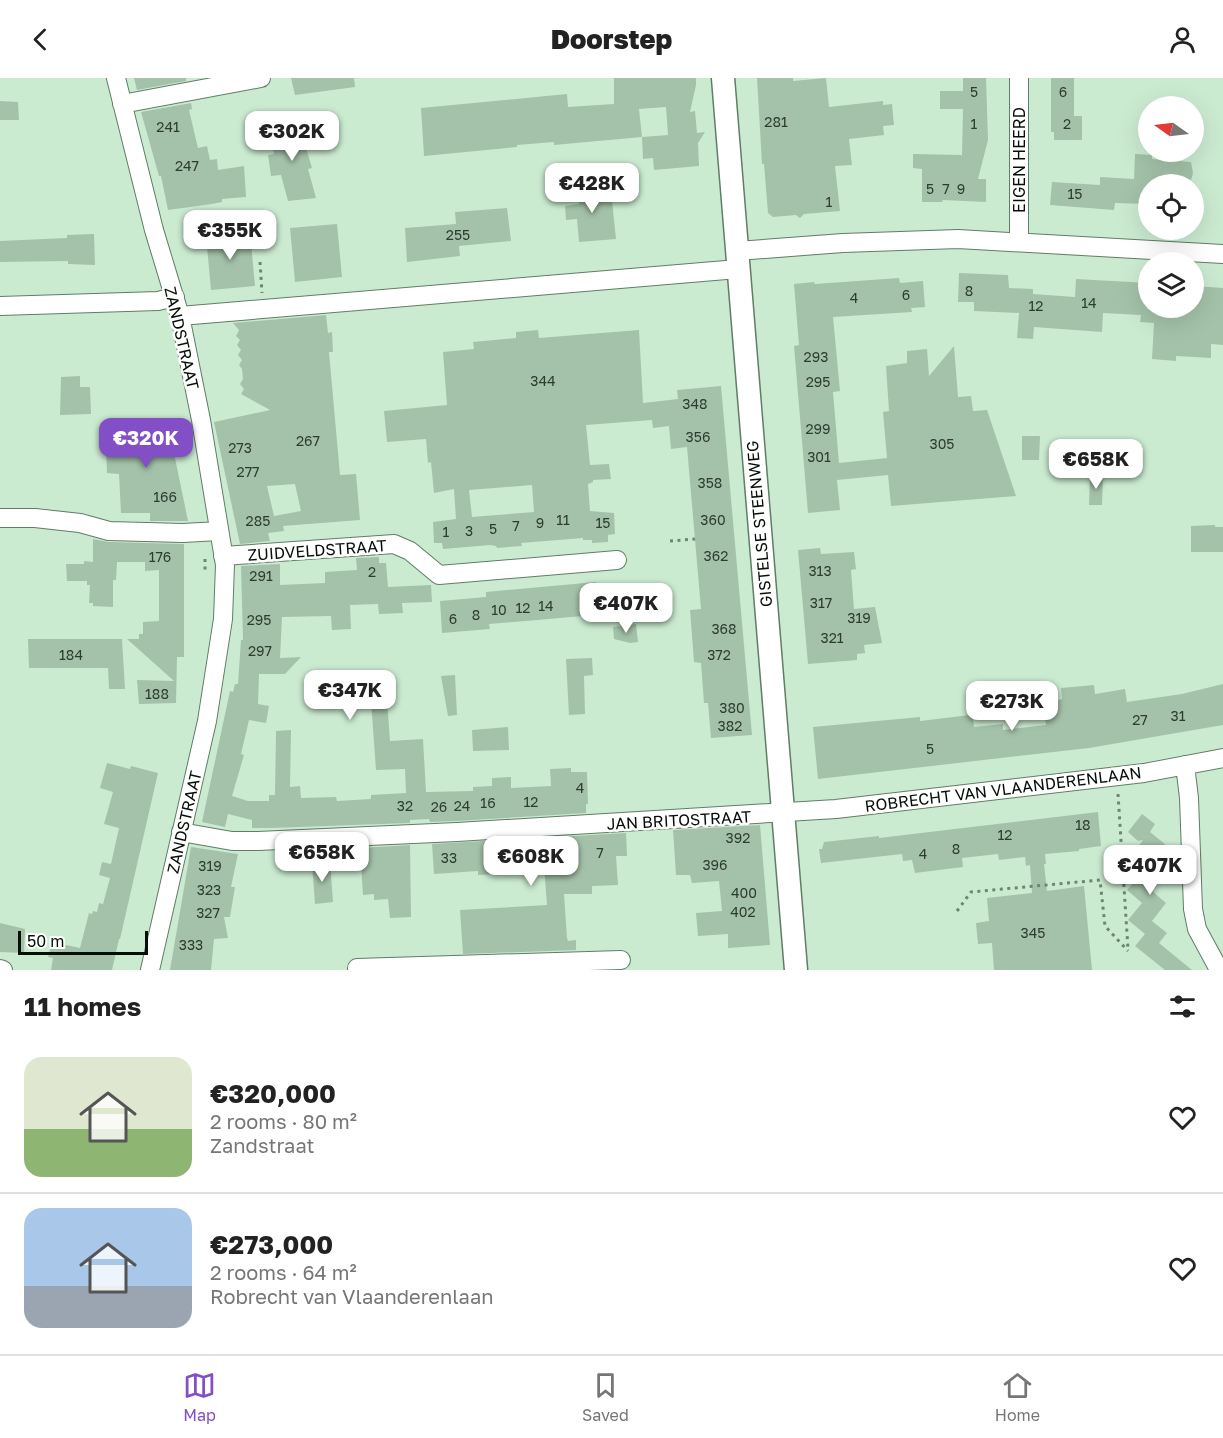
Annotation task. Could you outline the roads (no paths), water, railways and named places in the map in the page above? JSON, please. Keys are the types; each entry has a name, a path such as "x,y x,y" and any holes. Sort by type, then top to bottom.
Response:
{"main road":[{"name":"GISTELSE STEENWEG","path":"723,78 796,970"}],"street":[{"name":"ZANDSTRAAT","path":"116,78 154,230 180,316 201,420 223,556 223,619 217,667 203,741 150,970"},
{"path":"122,104 261,78"},
{"name":"EIGEN HEERD","path":"1019,78 1019,241"},
{"path":"180,316 264,310 738,260 900,240 1019,241 1223,254"},
{"path":"0,306 147,302 175,297"},
{"path":"0,518 47,519 80,523 110,531 183,533 219,531"},
{"name":"ZUIDVELDSTRAAT","path":"223,556 394,544 410,551 439,575 617,560"},
{"name":"ROBRECHT VAN VLAANDERENLAAN","path":"783,813 836,809 1117,776 1223,758"},
{"path":"1185,765 1190,798 1193,909 1197,928 1219,967"},
{"name":"JAN BRITOSTRAAT","path":"181,832 232,841 258,841 437,834 783,813"},
{"path":"357,968 545,966 621,960"}]}
